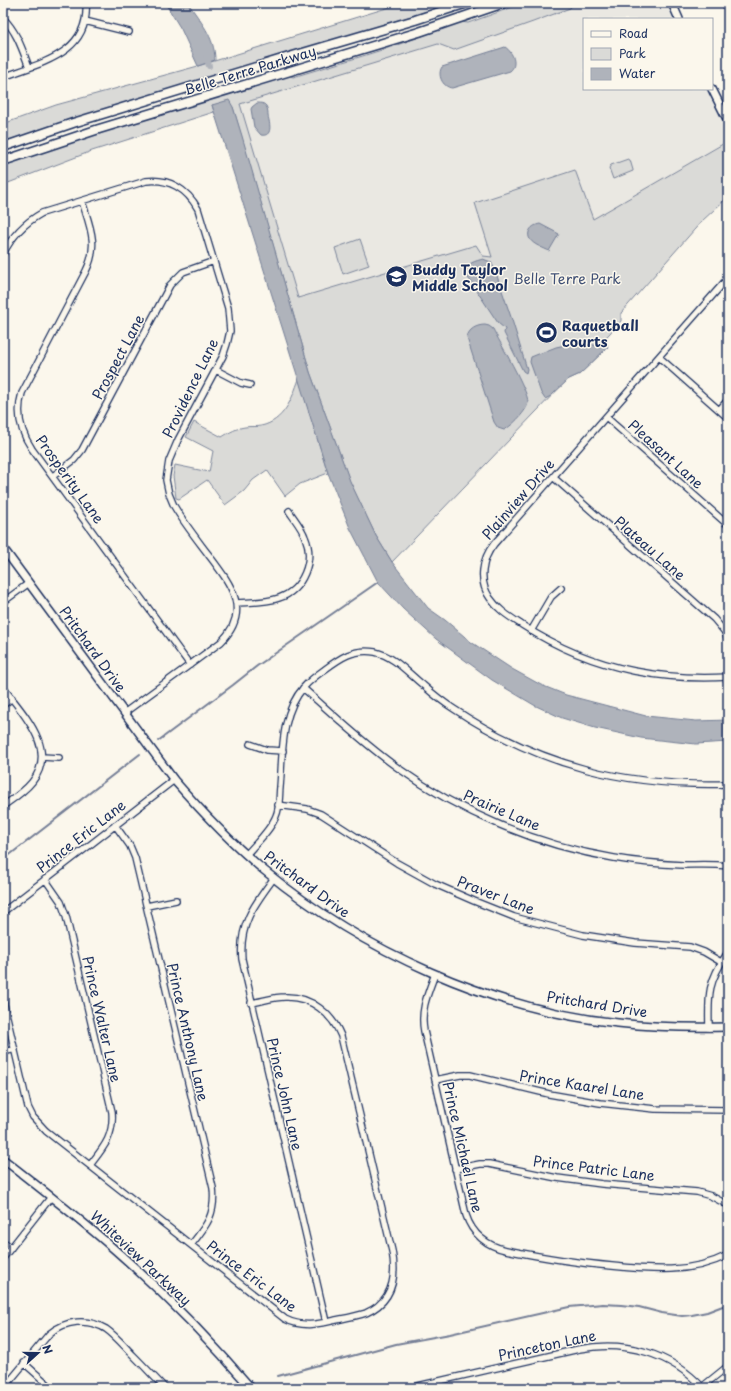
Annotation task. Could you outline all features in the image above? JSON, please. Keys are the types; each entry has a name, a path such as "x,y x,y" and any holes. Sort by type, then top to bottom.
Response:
{"main road":[{"name":"Belle Terre Parkway","path":"3,147 88,118 467,3"},
{"name":"Belle Terre Parkway","path":"3,161 78,136 330,60 504,3"}],"street":[{"path":"3,77 55,58 66,51 78,38 85,22 86,3"},
{"path":"672,3 679,18"},
{"path":"3,18 13,29 18,38 29,67"},
{"path":"85,22 129,32"},
{"path":"712,90 728,121"},
{"name":"Providence Lane","path":"3,254 12,238 21,228 31,220 47,212 146,182 162,181 173,184 185,191 195,204 200,215 228,308 230,323 225,350 216,370 174,448 167,467 166,480 169,494 174,506 229,582 234,592 236,603 235,619 228,634 221,642 124,713"},
{"name":"Prosperity Lane","path":"82,201 92,236 92,256 86,271 24,388 19,403 22,433 32,449 190,666"},
{"name":"Prospect Lane","path":"53,476 74,460 84,446 170,285 183,272 214,261"},
{"name":"Plainview Drive","path":"728,278 494,544 488,552 484,565 484,584 489,597 495,605 504,613 531,631 555,644 577,654 632,671 684,677 728,677"},
{"path":"659,357 728,418"},
{"path":"216,370 250,385"},
{"path":"719,410 728,400"},
{"name":"Pleasant Lane","path":"606,417 728,525"},
{"name":"Plateau Lane","path":"553,477 714,620 721,627 728,639"},
{"path":"236,603 266,601 278,598 294,589 303,578 308,563 308,548 303,532 289,511"},
{"name":"Pritchard Drive","path":"3,548 174,780 200,809 246,855 316,909 365,939 435,974 519,1004 583,1018 616,1023 709,1028 728,1027"},
{"path":"3,602 28,583"},
{"path":"531,631 551,597 561,588"},
{"path":"246,855 265,834 273,822 277,812 286,720 292,703 303,688 313,678 346,655 363,651 375,652 388,657 440,700 463,715 509,741 548,758 590,771 636,780 695,785 728,784"},
{"path":"3,686 35,732 42,757 39,768 31,782 23,791 3,806"},
{"name":"Prairie Lane","path":"303,688 367,744 402,771 458,805 502,826 566,847 612,858 669,864 728,866"},
{"path":"3,705 12,698"},
{"path":"250,744 267,750 283,751"},
{"path":"42,757 59,758"},
{"name":"Prince Eric Lane","path":"3,912 174,780"},
{"name":"Praver Lane","path":"278,806 307,809 322,814 373,848 435,884 514,917 570,932 609,939 690,947 704,952 721,962"},
{"name":"Prince Anthony Lane","path":"115,826 134,854 212,1188 213,1205 210,1218 191,1244"},
{"name":"Prince John Lane","path":"274,878 247,918 241,948 242,959 326,1322"},
{"name":"Prince Walter Lane","path":"45,879 61,902 66,916 112,1112 112,1126 109,1136 101,1151 90,1165"},
{"path":"147,906 176,900"},
{"path":"709,1028 710,987 721,962 728,952"},
{"name":"Prince Michael Lane","path":"435,974 424,1003 422,1022 466,1215 470,1224 480,1238 498,1248 546,1257 592,1264 652,1270 673,1270 697,1267 728,1255"},
{"name":"Prince Eric Lane","path":"3,1000 27,1103 33,1117 46,1131 285,1319 304,1325 361,1315 371,1311 382,1302 389,1292 394,1280 395,1268 387,1228 343,1043 337,1027 324,1011 315,1006 301,1000 282,997 251,1003"},
{"path":"3,1052 15,1049"},
{"name":"Prince Kaarel Lane","path":"435,1080 460,1075 470,1075 549,1094 600,1103 655,1109 728,1110"},
{"name":"Whiteview Parkway","path":"3,1159 85,1224 144,1276 212,1344 251,1388"},
{"name":"Prince Patric Lane","path":"456,1169 490,1164 557,1178 602,1184 692,1191 711,1196 728,1205"},
{"path":"3,1258 51,1197"},
{"path":"3,1241 11,1248"},
{"path":"4,1388 46,1336 68,1323 86,1322 98,1325 110,1333 165,1388"},
{"name":"Princeton Lane","path":"410,1388 579,1349 603,1346 633,1348 662,1357 683,1370 702,1387"},
{"path":"24,1362 52,1388"},
{"path":"702,1387 728,1366"}],"shaded area":[{"path":"575,3 668,3 675,18 583,18 583,90 709,90 728,128 728,141 593,220 493,257 298,298 239,104 438,44 454,50 570,8"}],"green space":[{"path":"403,3 454,3 245,67 3,144 3,124 56,105 198,66"},
{"name":"Belle Terre Park","path":"524,3 575,3 570,8 454,50 438,44 240,104 298,298 476,245 483,256 492,257 475,203 575,170 593,219 728,141 728,197 702,221 621,313 621,321 598,346 607,344 607,348 580,374 569,379 559,388 392,562 376,536 350,482 310,372 233,107 212,105 214,112 92,151 3,185 3,165 87,136 289,75 293,77 379,51 449,25 463,22 468,23"},
{"path":"628,159 630,160 633,171 613,179 609,168 611,165"},
{"path":"360,239 369,265 343,274 335,248"},
{"path":"299,379 328,473 300,484 285,496 267,470 253,480 244,491 225,505 207,480 179,499 176,498 173,476 175,465 209,472 213,451 186,437 194,422 222,437 239,428 261,426 269,423 276,419 286,408"}],"water":[{"path":"165,3 188,3 210,37 215,60 198,66 181,29"},
{"path":"505,47 514,59 514,65 510,71 452,88 448,87 441,80 440,73 442,67"},
{"path":"229,100 233,107 242,136 310,372 350,481 376,536 392,562 428,608 471,642 512,669 541,685 566,695 646,716 696,721 728,720 728,742 696,744 641,738 595,728 562,718 534,705 492,680 436,639 403,609 378,582 350,528 328,473 212,105"},
{"path":"257,103 264,104 268,110 270,129 265,135 261,135 254,127 251,109"},
{"path":"540,224 559,234 549,251 532,242 529,236 529,232 532,228"},
{"path":"483,259 491,262 495,270 527,369 526,373 523,371 504,333 505,329 498,323 465,273 465,270 469,265"},
{"path":"485,325 493,329 519,377 527,396 527,405 519,418 504,430 498,428 494,422 467,338 469,332 473,328"},
{"path":"574,343 594,345 606,344 608,347 580,374 569,379 551,396 545,399 541,393 530,362 531,357 556,347"}],"waterway":[{"path":"206,55 209,66"},
{"path":"158,741 257,666 378,582"},
{"path":"3,860 140,754"},
{"path":"278,1376 396,1344 450,1334 569,1307 603,1304 621,1305 639,1307 682,1316 707,1312 728,1304"}],"place":[{"name":"Buddy Taylor Middle School","path":"396,277"},
{"name":"Raquetball courts","path":"547,333"}]}
